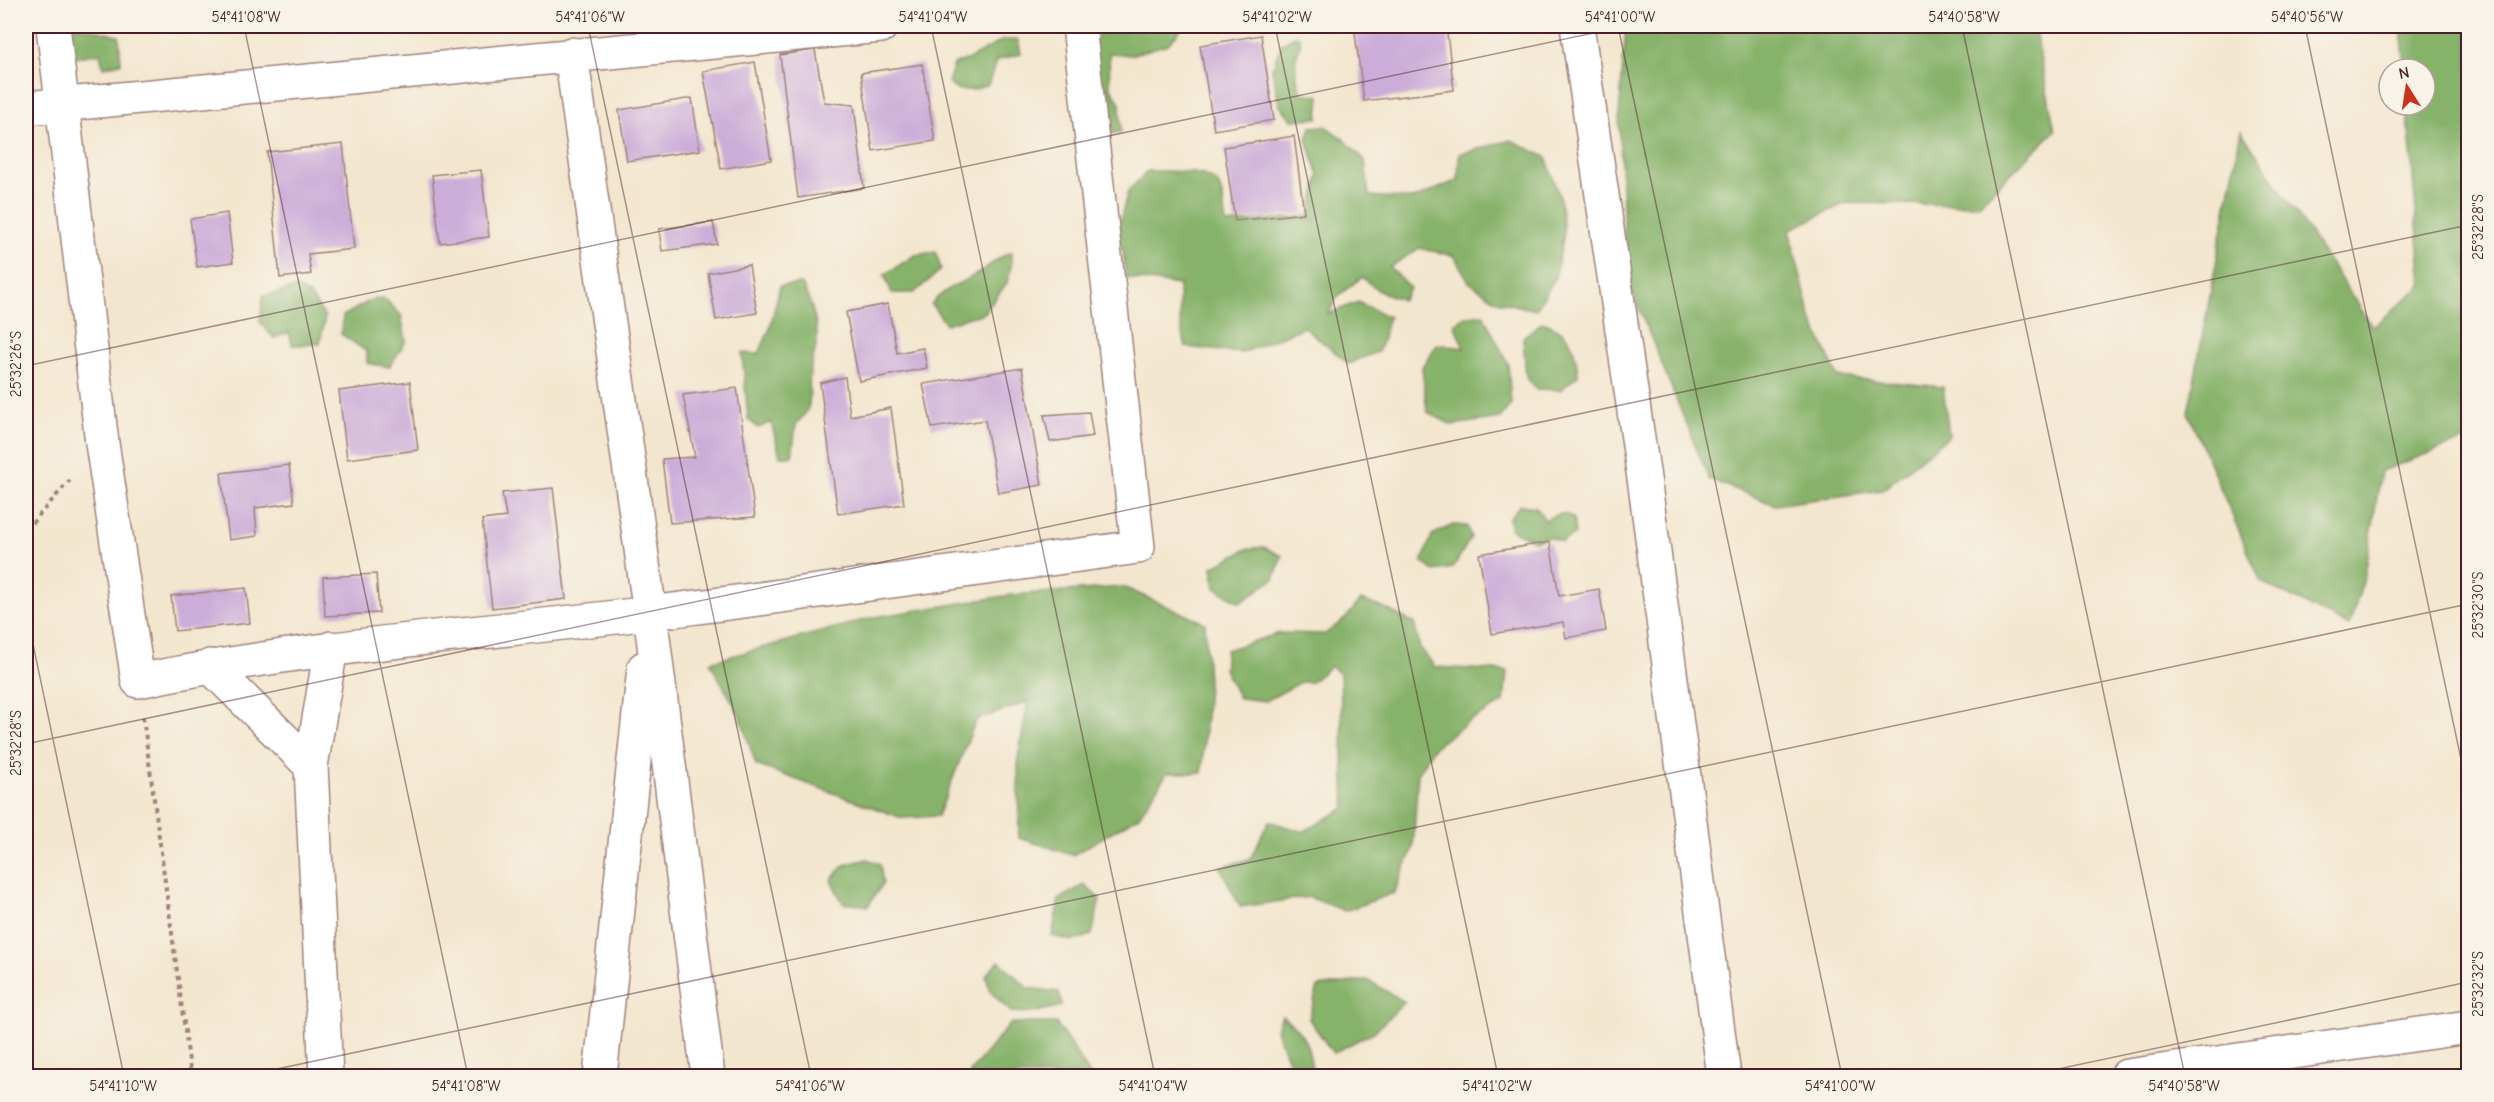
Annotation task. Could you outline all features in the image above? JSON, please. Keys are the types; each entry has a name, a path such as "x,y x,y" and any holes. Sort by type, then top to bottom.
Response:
{"street":[{"path":"52,26 102,443 138,681 210,666 331,648 650,613 1138,547 1079,26"},
{"path":"26,108 571,54 642,37 881,26"},
{"path":"1577,26 1645,485 1724,1077"},
{"path":"571,54 650,613 708,1077"},
{"path":"600,1077 650,613"},
{"path":"326,1077 311,766 331,648"},
{"path":"210,666 311,766"},
{"path":"2127,1077 2469,1027"}],"path":[{"path":"26,530 102,443"},
{"path":"138,681 191,1077"}],"green space":[{"path":"70,26 119,36 121,63 103,67 100,53 72,58 64,31"},
{"path":"1105,26 1180,26 1182,28 1168,44 1131,55 1109,53 1110,86 1120,104 1121,132 1103,135 1088,50"},
{"path":"1626,26 2034,26 2055,131 1978,205 1846,203 1789,230 1811,318 1838,377 1943,387 1949,436 1882,490 1775,505 1709,479 1626,277 1619,116"},
{"path":"2401,26 2468,26 2468,439 2381,471 2365,575 2349,626 2261,582 2188,413 2241,131 2373,327 2422,285 2408,117 2437,117 2437,57 2404,57"},
{"path":"1295,36 1300,37 1296,66 1301,93 1320,96 1318,118 1292,120 1279,104 1272,69 1282,43"},
{"path":"1003,40 1018,40 1021,54 997,60 988,85 973,90 957,90 948,83 954,64 969,59"},
{"path":"1325,126 1342,138 1365,160 1369,196 1414,199 1458,180 1459,154 1511,140 1546,157 1560,198 1564,234 1555,278 1536,310 1497,301 1469,282 1454,256 1419,248 1390,267 1410,288 1403,300 1379,291 1362,277 1338,296 1328,314 1358,302 1389,317 1379,351 1349,364 1304,327 1242,353 1186,347 1180,323 1179,285 1126,278 1123,251 1116,236 1128,191 1148,171 1187,172 1206,176 1219,186 1226,224 1310,216 1319,176 1307,140 1311,127"},
{"path":"936,252 941,270 914,293 892,293 884,275 915,255"},
{"path":"1012,252 1007,283 984,313 946,324 931,304 936,298"},
{"path":"802,284 816,322 816,347 810,371 808,407 796,424 792,456 780,456 771,422 758,428 748,419 742,353 759,354 770,328 780,286"},
{"path":"297,288 310,295 325,317 320,344 292,345 289,332 274,338 260,322 263,296"},
{"path":"385,299 401,315 406,341 389,367 367,363 367,352 341,334 343,316 371,300"},
{"path":"1483,314 1508,364 1511,404 1500,418 1452,425 1427,412 1422,367 1437,344 1464,348 1454,324 1463,317"},
{"path":"1542,322 1560,330 1573,348 1578,375 1561,390 1536,389 1526,377 1523,337"},
{"path":"1520,505 1536,507 1545,520 1559,514 1573,518 1575,534 1562,542 1549,537 1534,541 1511,530 1509,518"},
{"path":"1453,525 1467,526 1471,537 1453,568 1434,571 1422,562 1432,535"},
{"path":"1263,547 1282,556 1274,579 1240,602 1215,588 1212,567 1247,549"},
{"path":"1123,587 1205,623 1208,684 1202,773 1167,773 1139,816 1073,855 1019,838 1018,758 1028,702 976,720 938,816 902,818 756,765 740,716 710,662 875,617 1011,595"},
{"path":"1361,600 1414,623 1420,648 1435,667 1507,671 1504,702 1471,720 1434,747 1418,773 1413,848 1394,893 1345,911 1309,897 1240,907 1220,867 1250,859 1269,821 1303,832 1345,808 1340,674 1331,666 1311,682 1301,682 1266,701 1239,698 1224,669 1226,650 1280,633 1325,634 1346,618"},
{"path":"867,859 880,864 883,883 868,906 843,903 831,880 844,865"},
{"path":"1084,885 1100,899 1092,935 1073,941 1052,936 1059,899"},
{"path":"999,961 1028,988 1059,992 1062,1006 1032,1013 1011,1012 990,991 986,976"},
{"path":"1367,980 1405,1002 1374,1032 1333,1053 1309,1019 1318,987"},
{"path":"1282,1016 1302,1035 1310,1057 1313,1076 1294,1076 1276,1030"},
{"path":"1011,1023 1056,1023 1091,1076 970,1076 970,1072"}],"building":[{"path":"1354,26 1446,26 1454,90 1364,101"},
{"path":"1261,35 1274,120 1214,130 1200,45"},
{"path":"815,50 824,102 854,105 864,188 798,198 780,55"},
{"path":"755,62 771,160 721,169 703,71"},
{"path":"922,64 935,141 873,151 861,73"},
{"path":"692,98 700,150 627,161 619,110"},
{"path":"1294,136 1304,213 1235,221 1224,147"},
{"path":"343,144 354,249 308,254 311,274 280,278 267,152"},
{"path":"481,170 489,237 440,243 432,175"},
{"path":"227,213 233,262 197,267 190,219"},
{"path":"713,222 717,244 662,251 659,229"},
{"path":"749,265 757,313 716,320 708,273"},
{"path":"888,304 897,353 923,348 927,368 859,381 846,312"},
{"path":"1022,368 1042,485 998,493 985,420 932,428 923,384"},
{"path":"845,377 850,416 891,408 904,504 838,514 820,383"},
{"path":"410,382 418,450 347,459 339,391"},
{"path":"737,388 755,517 670,523 662,459 695,457 683,395"},
{"path":"1089,412 1093,436 1050,442 1044,415"},
{"path":"289,465 294,503 255,508 257,536 229,540 221,473"},
{"path":"553,488 566,599 492,608 482,520 506,517 502,493"},
{"path":"1550,542 1559,596 1599,589 1606,631 1566,638 1563,622 1492,634 1479,554"},
{"path":"376,574 379,613 325,616 323,577"},
{"path":"246,588 250,623 175,631 171,596"}]}
